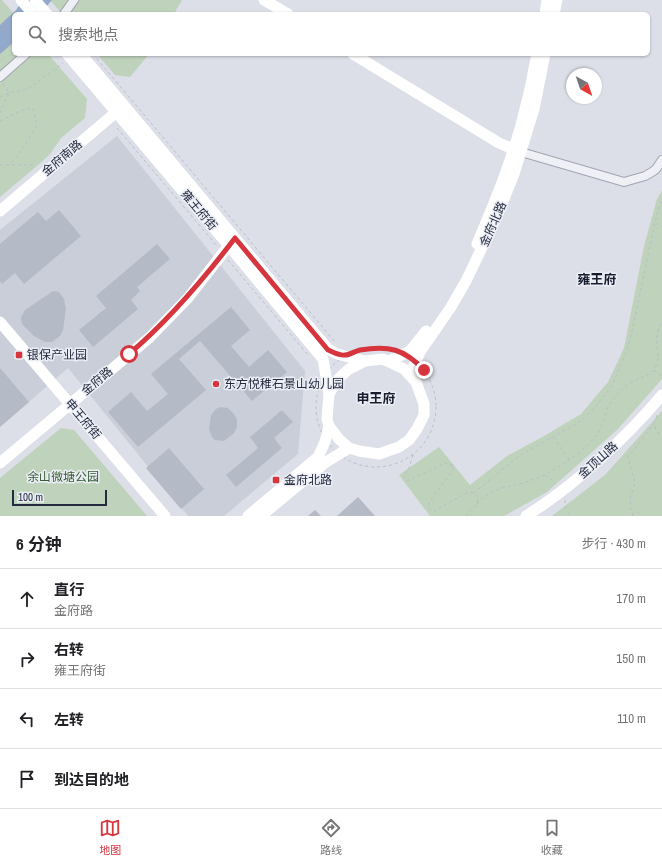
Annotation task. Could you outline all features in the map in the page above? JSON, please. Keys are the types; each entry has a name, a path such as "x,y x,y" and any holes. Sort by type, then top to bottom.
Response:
{"main road":[{"path":"21,0 31,12"},
{"path":"35,0 46,12"},
{"path":"264,0 285,12"},
{"path":"545,12 547,0"},
{"path":"554,12 557,0"},
{"name":"雍王府街","path":"82,56 117,112"},
{"path":"356,56 499,143 517,151"},
{"name":"金府北路","path":"416,382 413,368 420,352 451,307 480,254 498,214 517,151 537,56"},
{"name":"金府北路","path":"389,361 410,351 422,337 460,277 474,250 534,109 545,56"},
{"name":"雍王府街","path":"63,58 117,112 323,359 323,375 329,394"},
{"name":"金府南路","path":"0,211 117,112"},
{"name":"雍王府街","path":"229,246 328,350 337,354 343,353 365,361"},
{"name":"金府路","path":"0,463 149,338 188,298 229,246"},
{"name":"申王府街","path":"0,322 165,516"},
{"path":"384,358 389,361 404,369 416,382 424,404 424,415 418,429 409,440 399,448 379,454 349,448 339,439 329,426 327,419 329,394 338,378 349,369 365,361 384,358"},
{"name":"金顶山路","path":"526,516 564,494 614,446 662,395"},
{"path":"248,516 318,457 326,442 329,426"},
{"path":"261,516 326,462 349,448"}],"street":[{"path":"65,12 74,0"},
{"path":"0,78 24,56"},
{"path":"517,151 624,182 645,176 652,172 662,160"}],"path":[{"name":"雍王府街","path":"95,56 335,342"},
{"path":"0,97 9,93 28,89 63,58 66,68"},
{"path":"0,78 9,93"},
{"path":"0,114 9,93"},
{"path":"0,121 20,111 33,108 37,125 19,154 9,165"},
{"name":"雍王府街","path":"117,112 119,131 229,246 245,282 309,356"},
{"path":"0,165 34,165"},
{"path":"474,493 520,455 578,423 592,411 612,386 625,356 631,336 655,222 662,201"},
{"path":"655,222 659,226 662,226"},
{"path":"466,516 482,498 502,487 522,483 544,475 570,460 585,448 598,432 608,407 615,397 634,381 646,377 653,369 657,360 657,329 662,322"},
{"path":"388,348 405,354 416,362 428,375 436,391 438,409 434,427 423,446 413,454 387,467 363,467 347,461 337,454 319,433 314,411 317,389 323,375 343,353 359,350 388,348"},
{"path":"653,369 662,377"},
{"path":"633,516 630,506 631,495 635,484 628,457 654,424 659,409 654,404"},
{"path":"654,424 658,432 662,435"},
{"path":"553,436 570,460"},
{"path":"413,454 408,471 403,475 407,481 446,463 454,466 429,503 429,508 433,512 468,492 474,493 478,497 476,504"},
{"path":"544,475 551,479 564,494 565,507 569,514 568,516"}],"shaded area":[{"path":"117,136 305,371 298,454 224,516 188,516 68,368 0,427 0,230"}],"green space":[{"path":"0,0 2,0 12,12 12,56 50,56 87,99 85,118 61,138 50,154 0,197"},
{"path":"182,0 175,12 60,12 51,1"},
{"path":"99,56 147,56 130,77 115,75"},
{"path":"662,191 662,379 618,429 547,492 504,516 430,516 399,475 439,447 470,485 507,456 581,414 608,382 624,348 644,246 657,199"},
{"path":"662,411 662,516 552,516 605,475"},
{"name":"余山微塘公园","path":"61,428 74,430 147,516 0,516 0,478"}],"water":[{"path":"23,0 52,0 42,12 14,12"},
{"path":"12,14 12,44 0,54 0,25"}],"building":[{"path":"59,210 81,236 24,284 15,273 2,284 0,281 0,244 38,212 46,221"},
{"path":"157,244 170,259 137,287 140,291 131,300 138,309 93,347 79,330 106,308 96,296"},
{"path":"53,291 59,292 64,299 66,309 63,330 60,336 52,342 45,342 34,336 22,324 21,317 25,310"},
{"path":"231,307 250,330 231,346 249,367 268,350 287,372 252,401 200,341 179,359 206,390 138,447 108,412 131,392 147,411 168,394 151,374"},
{"path":"0,368 29,402 0,427"},
{"path":"220,407 228,408 237,420 237,427 234,433 224,441 215,440 209,429 211,415"},
{"path":"282,410 293,422 274,438 282,448 236,487 226,475 258,448 250,437"},
{"path":"169,448 204,489 181,509 146,468"},
{"path":"358,497 375,516 337,516"},
{"path":"315,510 321,516 308,516"}],"place":[{"name":"银保产业园","path":"19,355"},
{"name":"东方悦稚石景山幼儿园","path":"216,384"},
{"name":"金府北路","path":"276,480"}],"district":[{"name":"雍王府","path":"597,279"},
{"name":"申王府","path":"376,398"}],"route":[{"path":"129,354 149,338 188,298 224,254 235,238 328,350 337,354 345,355 359,350 388,348 405,354 424,370"}]}
